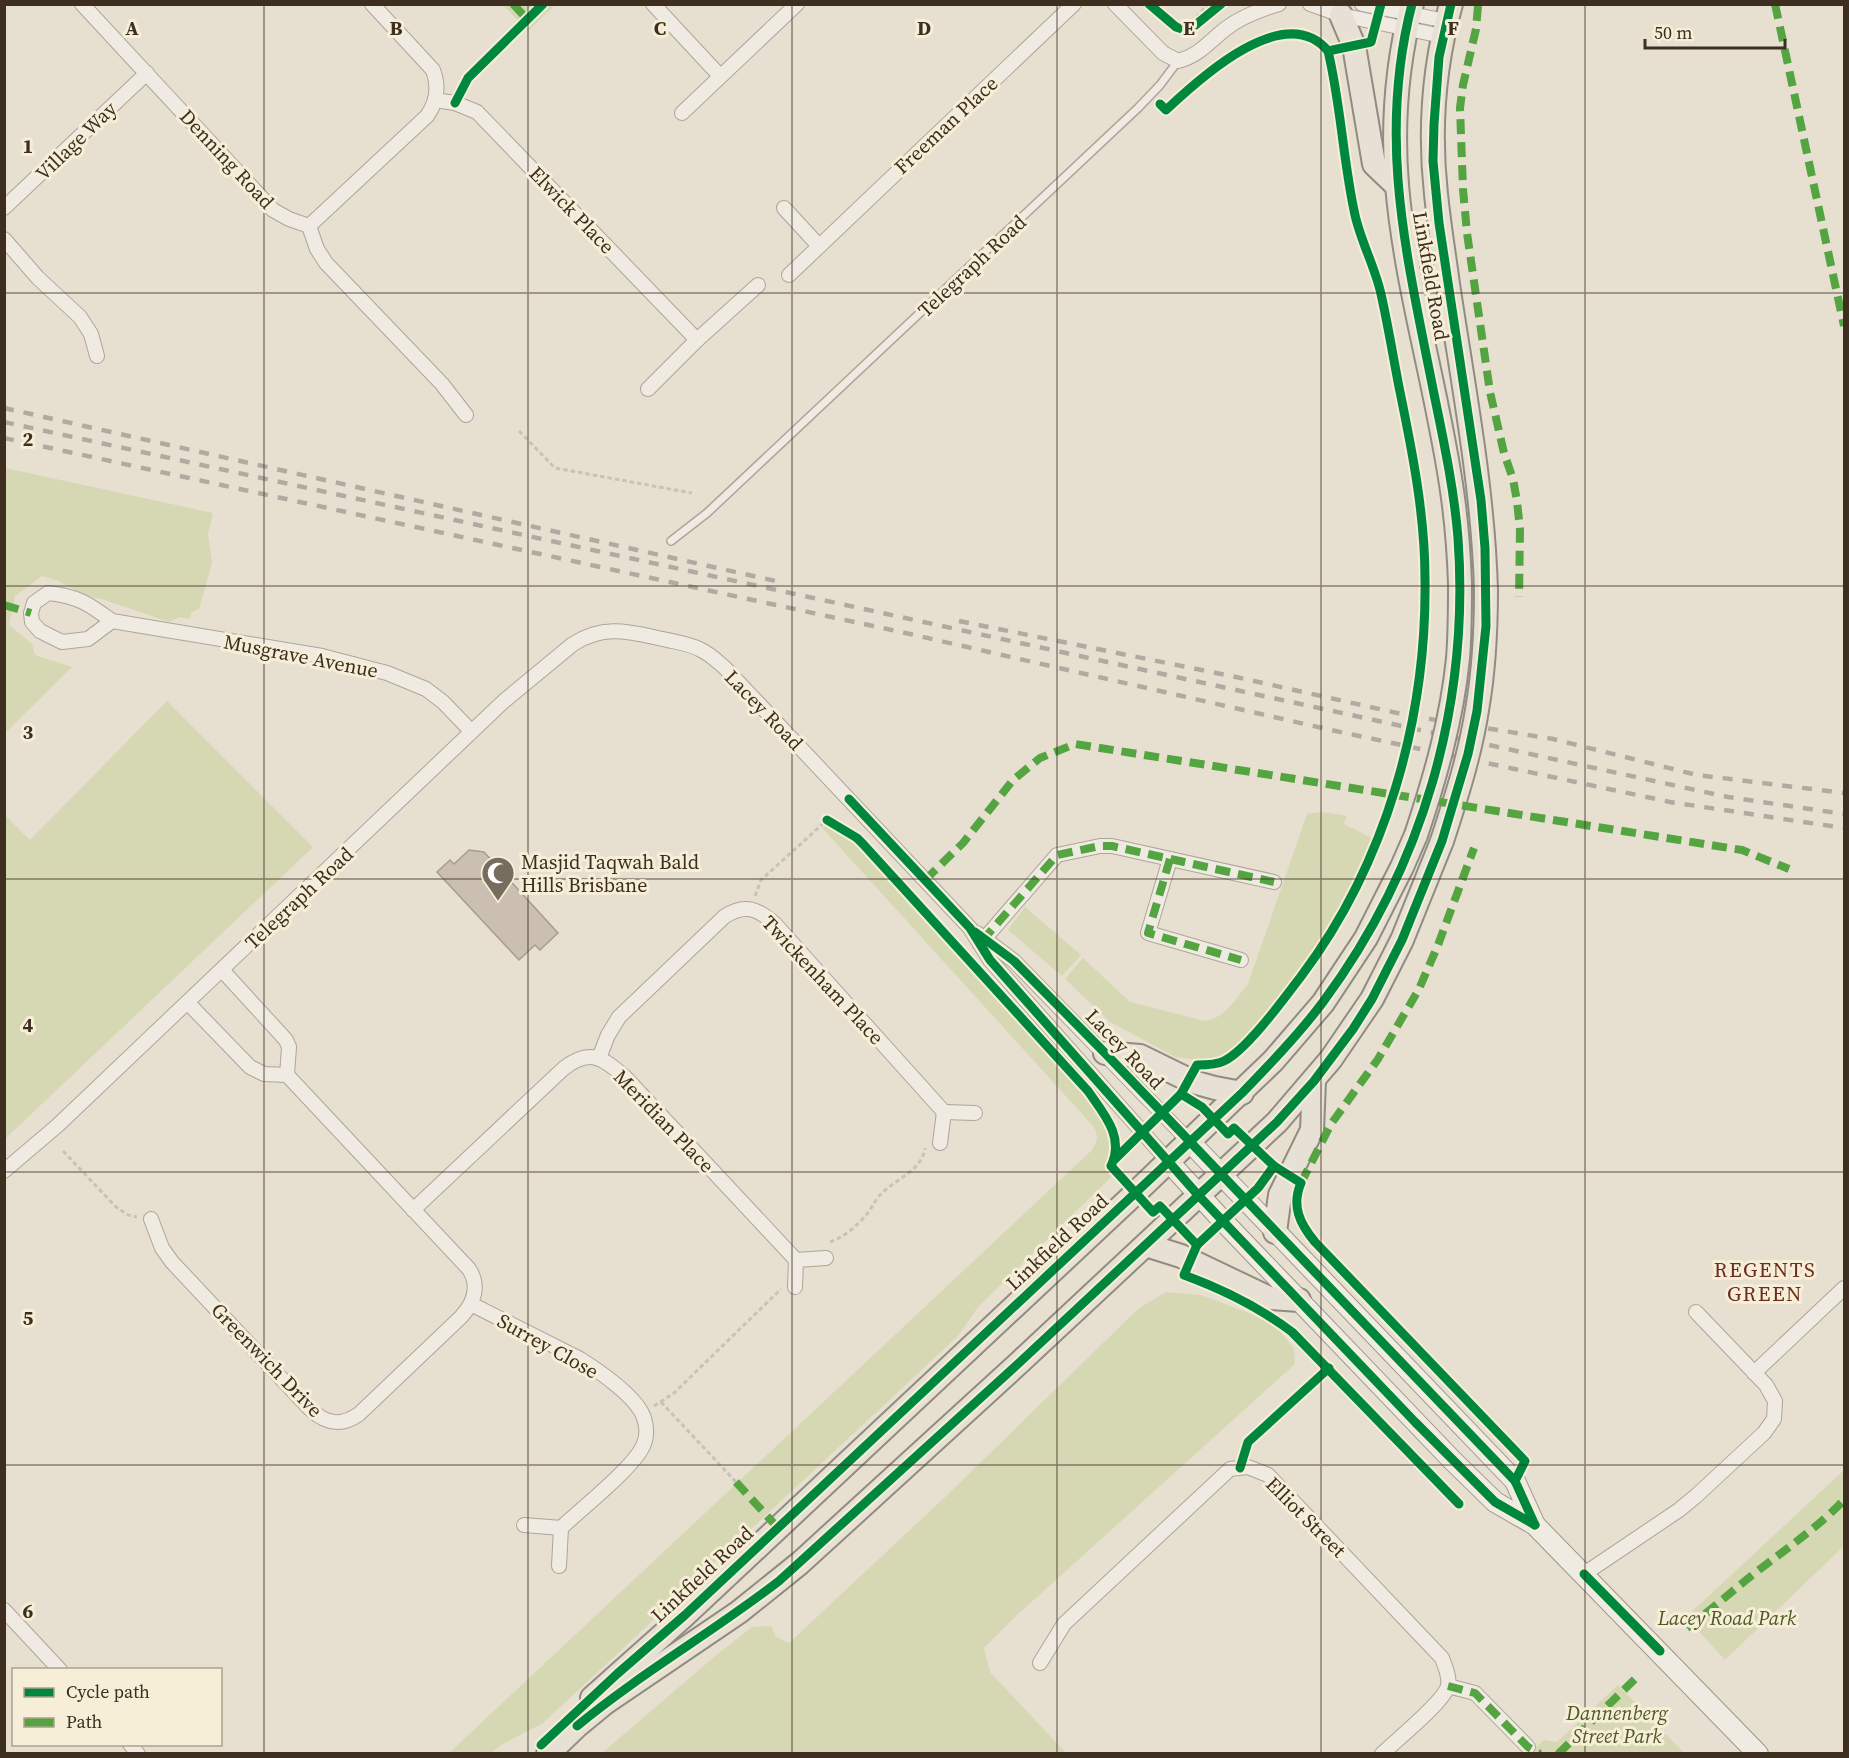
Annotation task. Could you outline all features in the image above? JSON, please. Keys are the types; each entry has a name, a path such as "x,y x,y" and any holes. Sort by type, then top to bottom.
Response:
{"main road":[{"path":"1341,15 1349,31 1356,56 1374,164 1397,186"},
{"name":"Linkfield Road","path":"531,1754 693,1607 1242,1093 1302,1028 1347,969 1384,904 1416,835 1436,769 1453,694 1458,657 1460,584 1453,497 1412,280 1397,186 1395,145 1399,75 1410,15"},
{"name":"Linkfield Road","path":"548,1754 577,1726 618,1694 739,1612 779,1581 1020,1362 1277,1122 1314,1081 1353,1029 1382,980 1402,940 1442,841 1468,754 1483,666 1486,590 1481,500 1436,192 1434,124 1446,21"},
{"path":"1105,1053 1140,1056 1193,1082 1242,1093"},
{"path":"1275,1232 1280,1195 1312,1130 1314,1081"},
{"path":"1146,1245 1181,1256 1269,1298 1299,1300"}],"street":[{"name":"Denning Road","path":"82,4 273,210 309,226"},
{"path":"372,4 433,70 437,80 435,100 427,116 309,226 317,249 326,263 442,384 466,416"},
{"path":"653,4 720,76"},
{"path":"682,112 796,4"},
{"name":"Freeman Place","path":"789,274 1074,4"},
{"path":"1115,4 1163,53 1178,61"},
{"name":"Telegraph Road","path":"1178,61 1191,58 1225,29 1245,16 1279,4"},
{"path":"1310,4 1341,15 1410,15"},
{"path":"1362,4 1446,21"},
{"name":"Village Way","path":"4,208 147,73"},
{"name":"Elwick Place","path":"435,100 456,104 477,112 697,340"},
{"path":"784,208 819,246"},
{"path":"4,239 38,278 80,318 91,334 97,356"},
{"path":"648,389 697,340 758,285"},
{"name":"Musgrave Avenue","path":"112,621 88,639 62,642 40,631 32,622 31,614 34,603 48,593 69,595 93,607 112,621 322,656 387,673 426,689 443,702 471,731"},
{"name":"Lacey Road","path":"599,632 625,631 688,645 699,648 717,661 982,941 1014,961 1105,1053 1515,1481 1535,1525"},
{"name":"Telegraph Road","path":"4,1172 47,1136 188,1003 374,827 471,731 562,652 585,636 599,632"},
{"path":"982,941 1057,855 1100,846 1112,846 1274,882"},
{"path":"1170,859 1148,933 1241,960"},
{"name":"Twickenham Place","path":"599,1058 613,1026 627,1010 725,916 734,910 752,909 765,915 775,924 944,1112"},
{"name":"Lacey Road","path":"982,941 990,960 1198,1195 1415,1422 1495,1502 1535,1525 1758,1754"},
{"path":"222,970 286,1040 289,1047 287,1075"},
{"path":"188,1003 250,1067 264,1074 287,1075 472,1274 476,1288 471,1304"},
{"name":"Meridian Place","path":"413,1210 563,1069 581,1057 599,1058 625,1077 796,1260"},
{"path":"940,1143 944,1112 975,1113"},
{"name":"Greenwich Drive","path":"151,1219 162,1248 172,1262 310,1409 333,1423 350,1420 359,1414 452,1326 471,1304"},
{"path":"795,1287 796,1260 826,1258"},
{"path":"1754,1373 1845,1288"},
{"name":"Surrey Close","path":"471,1304 580,1359 607,1378 640,1411"},
{"path":"1584,1574 1679,1510 1764,1433 1774,1419 1775,1401 1766,1385 1696,1312"},
{"path":"560,1566 561,1528 637,1455 646,1436 644,1418 640,1411"},
{"name":"Elliot Street","path":"1040,1664 1064,1624 1073,1615 1230,1469 1248,1467 1268,1475 1442,1658 1448,1672 1448,1686"},
{"path":"524,1526 561,1528"},
{"path":"4,1610 58,1668"},
{"path":"1382,1754 1438,1701 1448,1686 1475,1693 1528,1747"}],"lane":[{"name":"Telegraph Road","path":"671,541 707,513 1048,194 1151,95 1178,61"}],"path":[{"path":"1195,25 1198,15 1209,4"},
{"path":"1185,30 1195,25 1221,4"},
{"path":"519,431 555,468 692,493"},
{"path":"752,909 757,888 762,880 830,822"},
{"path":"826,1258 828,1243 837,1240 868,1214 880,1195 916,1166 924,1155 926,1143 940,1143"},
{"path":"63,1150 116,1207 128,1215 151,1219"},
{"path":"640,1411 661,1402 674,1393 781,1289 795,1287"},
{"path":"661,1402 736,1482"}],"green space":[{"path":"503,5 555,5 528,31"},
{"path":"5,468 213,513 208,534 212,563 199,609 191,612 190,619 180,617 169,622 84,595 59,581 42,576 15,596 9,625 32,644 35,655 72,667 5,733"},
{"path":"167,701 313,847 5,1139 5,815 30,840"},
{"path":"1322,812 1347,816 1344,824 1372,838 1346,896 1314,949 1257,1023 1236,1047 1226,1054 1207,1061 1176,1057 1110,1022 1065,979 1083,958 1130,1002 1205,1021 1219,1016 1230,1007 1248,984 1307,814"},
{"path":"826,825 855,840 1080,1088 1101,1115 1110,1133 1111,1154 1107,1166 1111,1177 978,1307 958,1336 543,1723 501,1745 491,1753 449,1753 1095,1145 1097,1136 1093,1126 822,828"},
{"path":"1025,907 1081,955 1062,976 1008,930"},
{"path":"1166,1292 1201,1295 1276,1326 1294,1349 1295,1364 1015,1617 984,1648 990,1672 1066,1753 602,1753 752,1627 771,1626 776,1637 789,1643 945,1497 1139,1308"},
{"name":"Lacey Road Park","path":"1844,1470 1844,1546 1725,1660 1686,1617"},
{"name":"Dannenberg Street Park","path":"1618,1685 1684,1753 1529,1754 1544,1740 1557,1742"}],"building":[{"name":"Masjid Taqwah Bald Hills Brisbane","path":"469,850 484,852 558,933 540,950 535,945 519,960 437,872 450,860 454,864"}],"railway":[{"path":"4,408 780,582"},
{"path":"4,422 1728,797 1844,814"},
{"path":"4,438 910,634 1331,730 1670,802 1844,828"},
{"path":"959,621 1236,677 1406,715 1553,739 1697,775 1844,793"}],"marked path":[{"path":"513,4 528,20"},
{"path":"1775,4 1844,326"},
{"path":"1478,6 1476,29 1460,108 1463,189 1467,233 1490,392 1517,501 1520,530 1519,597"},
{"path":"4,605 31,613"},
{"path":"925,880 963,843 1013,780 1040,758 1075,744 1742,850 1789,869"},
{"path":"982,941 1057,855 1100,846 1112,846 1274,882"},
{"path":"1301,1183 1331,1124 1378,1059 1419,989 1474,848"},
{"path":"1170,859 1148,933 1241,960"},
{"path":"736,1482 778,1528"},
{"path":"1687,1628 1812,1529 1844,1500"},
{"path":"1558,1754 1635,1679"},
{"path":"1448,1686 1475,1693 1528,1747 1540,1754"}],"cycle path":[{"path":"455,103 468,78 543,4"},
{"path":"1149,4 1176,27 1185,30 1193,27 1221,4"},
{"path":"1328,51 1371,42 1381,4"},
{"path":"541,1745 685,1615 1242,1093 1274,1060 1323,1002 1358,950 1388,896 1413,840 1432,782 1447,723 1456,662 1460,600 1454,501 1406,245 1396,150 1397,103 1402,54 1412,4"},
{"path":"577,1726 626,1688 779,1581 1020,1362 1277,1122 1314,1081 1353,1029 1372,999 1402,940 1442,841 1468,754 1477,711 1486,626 1485,548 1481,500 1439,223 1433,161 1439,57 1451,4"},
{"path":"1160,104 1166,110 1221,63 1267,39 1289,34 1310,38 1328,51 1355,215 1381,294 1413,458 1423,530 1425,579 1424,631 1409,736 1396,787 1357,885 1331,932 1266,1022 1244,1046 1224,1061 1197,1065 1181,1094"},
{"path":"849,799 970,928 990,960 1198,1195 1415,1422 1495,1502 1535,1525"},
{"path":"827,820 863,844 1088,1091 1111,1126 1116,1145 1111,1166 1153,1212 1160,1206 1197,1245 1258,1188 1274,1166 1234,1128 1228,1134 1202,1107 1181,1094 1114,1160"},
{"path":"975,932 1014,961 1105,1053 1515,1481 1535,1525"},
{"path":"1274,1166 1301,1183 1297,1207 1301,1221 1315,1242 1525,1461 1515,1481"},
{"path":"1197,1245 1184,1275 1240,1299 1292,1332 1459,1504"},
{"path":"1240,1468 1248,1442 1329,1368"},
{"path":"1584,1574 1660,1651"}],"place":[{"name":"Masjid Taqwah Bald Hills Brisbane","path":"498,902"}],"district":[{"name":"REGENTS GREEN","path":"1765,1281"}]}
